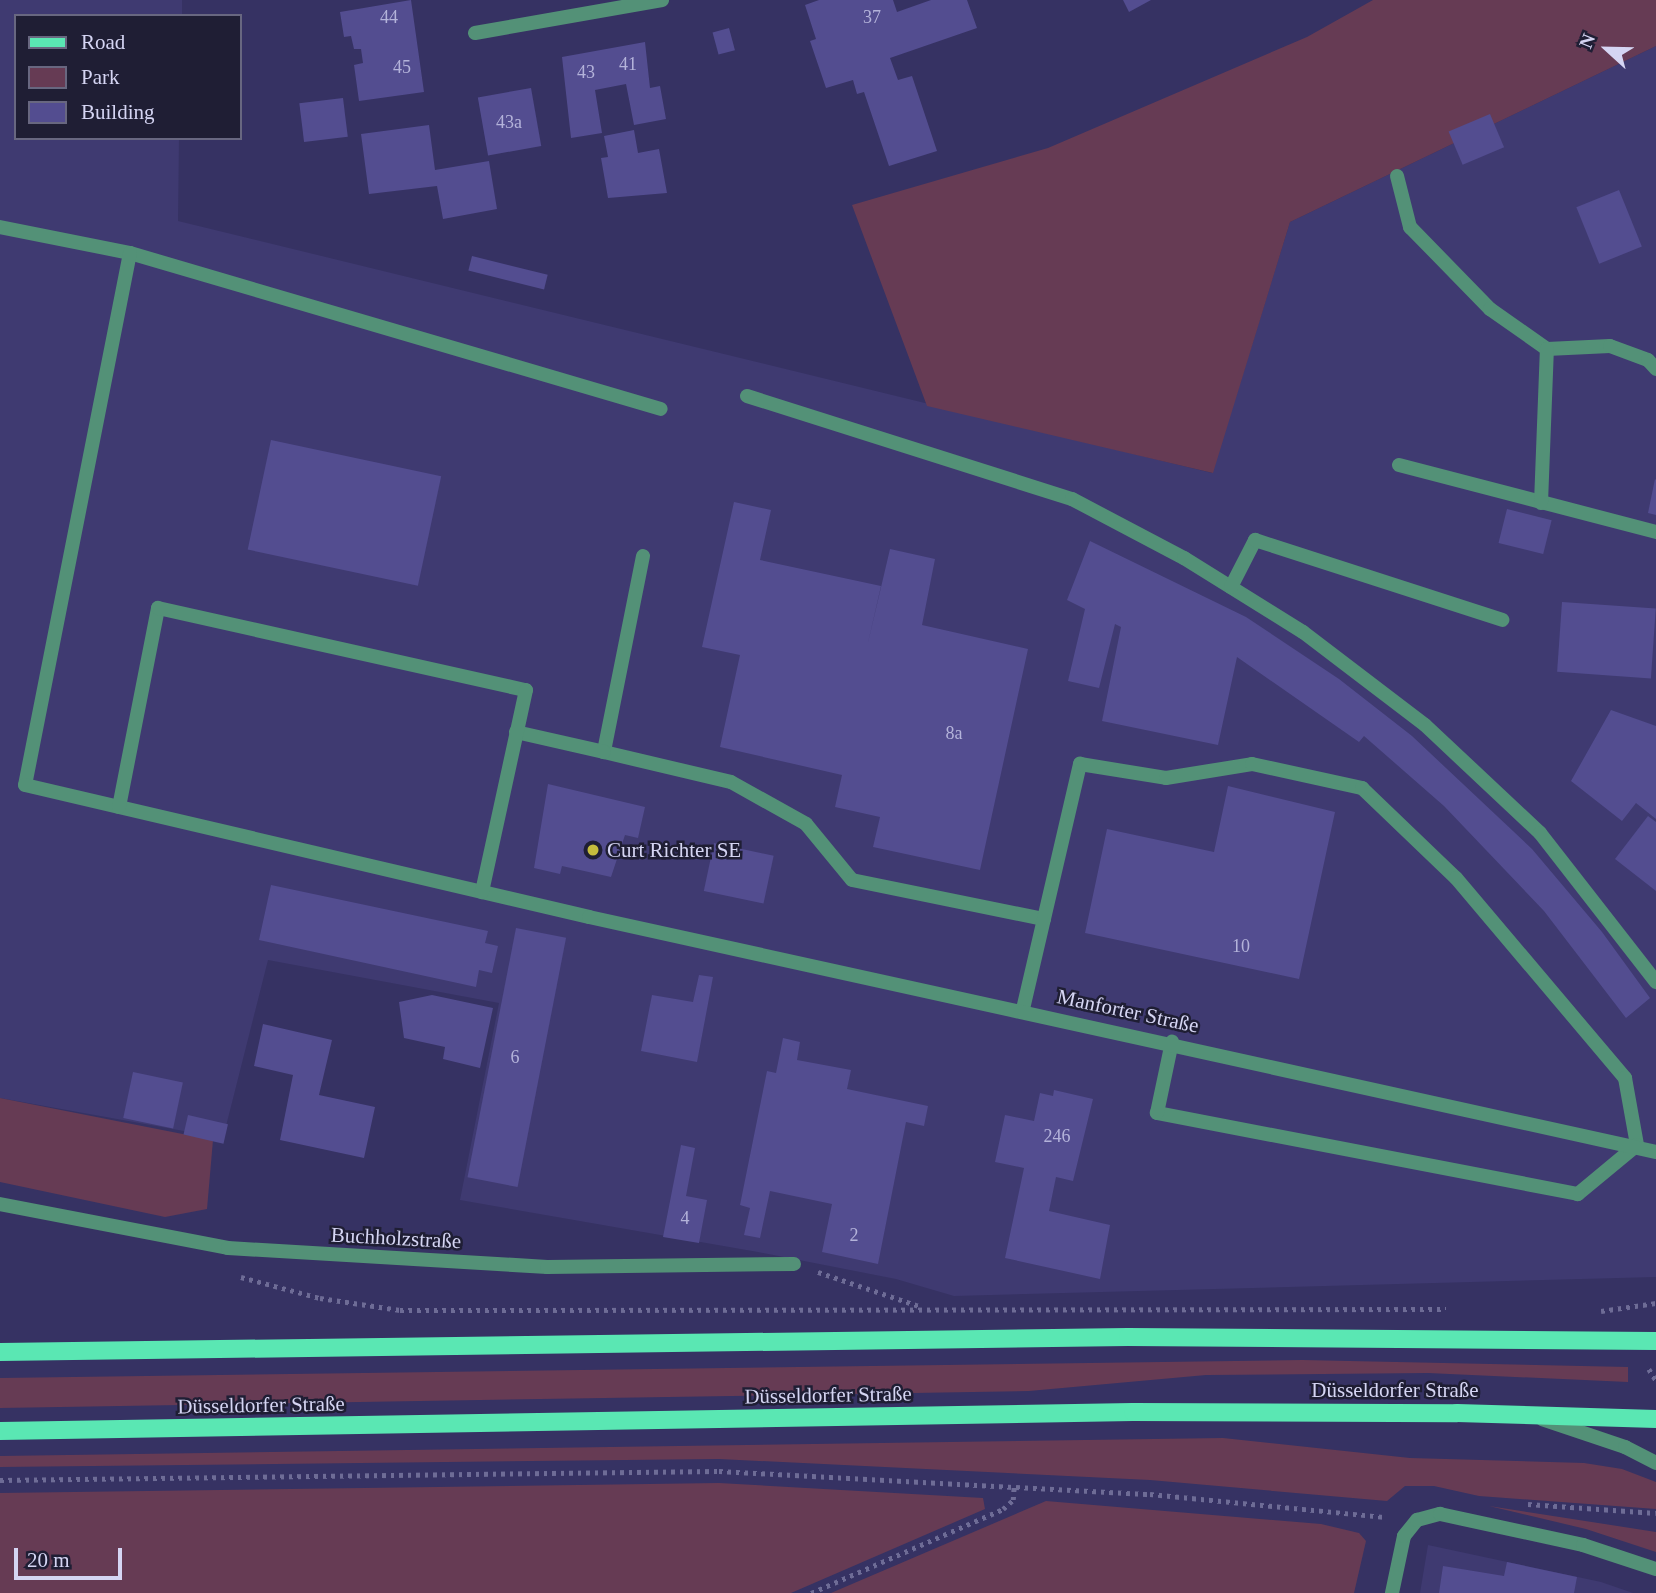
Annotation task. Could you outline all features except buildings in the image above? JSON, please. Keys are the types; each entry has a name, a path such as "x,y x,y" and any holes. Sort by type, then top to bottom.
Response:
{"main road":[{"path":"0,1352 1128,1337 1656,1341"},
{"name":"Düsseldorfer Straße","path":"0,1431 1133,1412 1527,1415 1656,1419"}],"street":[{"path":"475,33 654,1"},
{"path":"1397,176 1410,227 1490,310 1547,349 1610,346 1648,360 1656,369"},
{"path":"0,227 130,253 661,408"},
{"name":"Manforter Straße","path":"130,253 25,785 589,917 1023,1009 1637,1145 1656,1152"},
{"path":"1541,503 1547,349"},
{"path":"747,396 1072,499 1231,587 1303,632 1425,725 1540,833 1656,982"},
{"path":"1399,466 1656,532"},
{"path":"1231,587 1255,540 1502,620"},
{"path":"604,752 643,556"},
{"path":"119,807 158,608 526,690 482,892"},
{"path":"516,732 731,782 806,824 852,880 1044,919"},
{"path":"1023,1009 1080,764 1166,778 1252,764 1362,788 1456,878 1625,1078 1637,1145 1578,1194 1157,1113 1172,1042"},
{"name":"Buchholzstraße","path":"0,1204 228,1248 547,1267 794,1264"},
{"path":"1527,1415 1625,1447 1656,1463"},
{"path":"1392,1593 1404,1536 1417,1520 1440,1514 1583,1545 1656,1569"}],"path":[{"path":"228,1248 240,1276 320,1298 400,1310 1457,1309"},
{"path":"794,1264 926,1308"},
{"path":"1595,1311 1656,1303"},
{"path":"0,1480 719,1471 1014,1486 1417,1520"},
{"path":"811,1593 1003,1509 1013,1500 1014,1486"}],"shaded area":[{"path":"0,0 182,0 182,14 14,14 14,140 179,140 178,221 1212,473 1290,222 1656,46 1656,1277 954,1296 896,1279 758,1252 460,1200 499,1003 268,960 223,1138 0,1098"},
{"path":"1428,1545 1601,1582 1633,1593 1420,1593"}],"green space":[{"path":"1373,0 1656,0 1656,46 1290,222 1213,473 927,406 852,205 1048,148 1307,37"},
{"path":"0,1098 213,1140 207,1209 165,1217 0,1182"},
{"path":"1302,1360 1628,1367 1628,1382 1428,1373 1206,1375 1029,1391 0,1408 0,1378"},
{"path":"1223,1438 1410,1458 1584,1463 1622,1469 1656,1482 1656,1509 1479,1496 1434,1486 1405,1486 1387,1501 1150,1480 719,1459 0,1467 0,1456"},
{"path":"719,1483 983,1498 985,1509 791,1593 0,1593 0,1493"},
{"path":"1046,1501 1321,1524 1359,1533 1366,1541 1354,1593 831,1593"},
{"path":"1489,1506 1656,1532 1656,1552 1586,1529"}],"place":[{"name":"Curt Richter SE","path":"593,850"}]}
